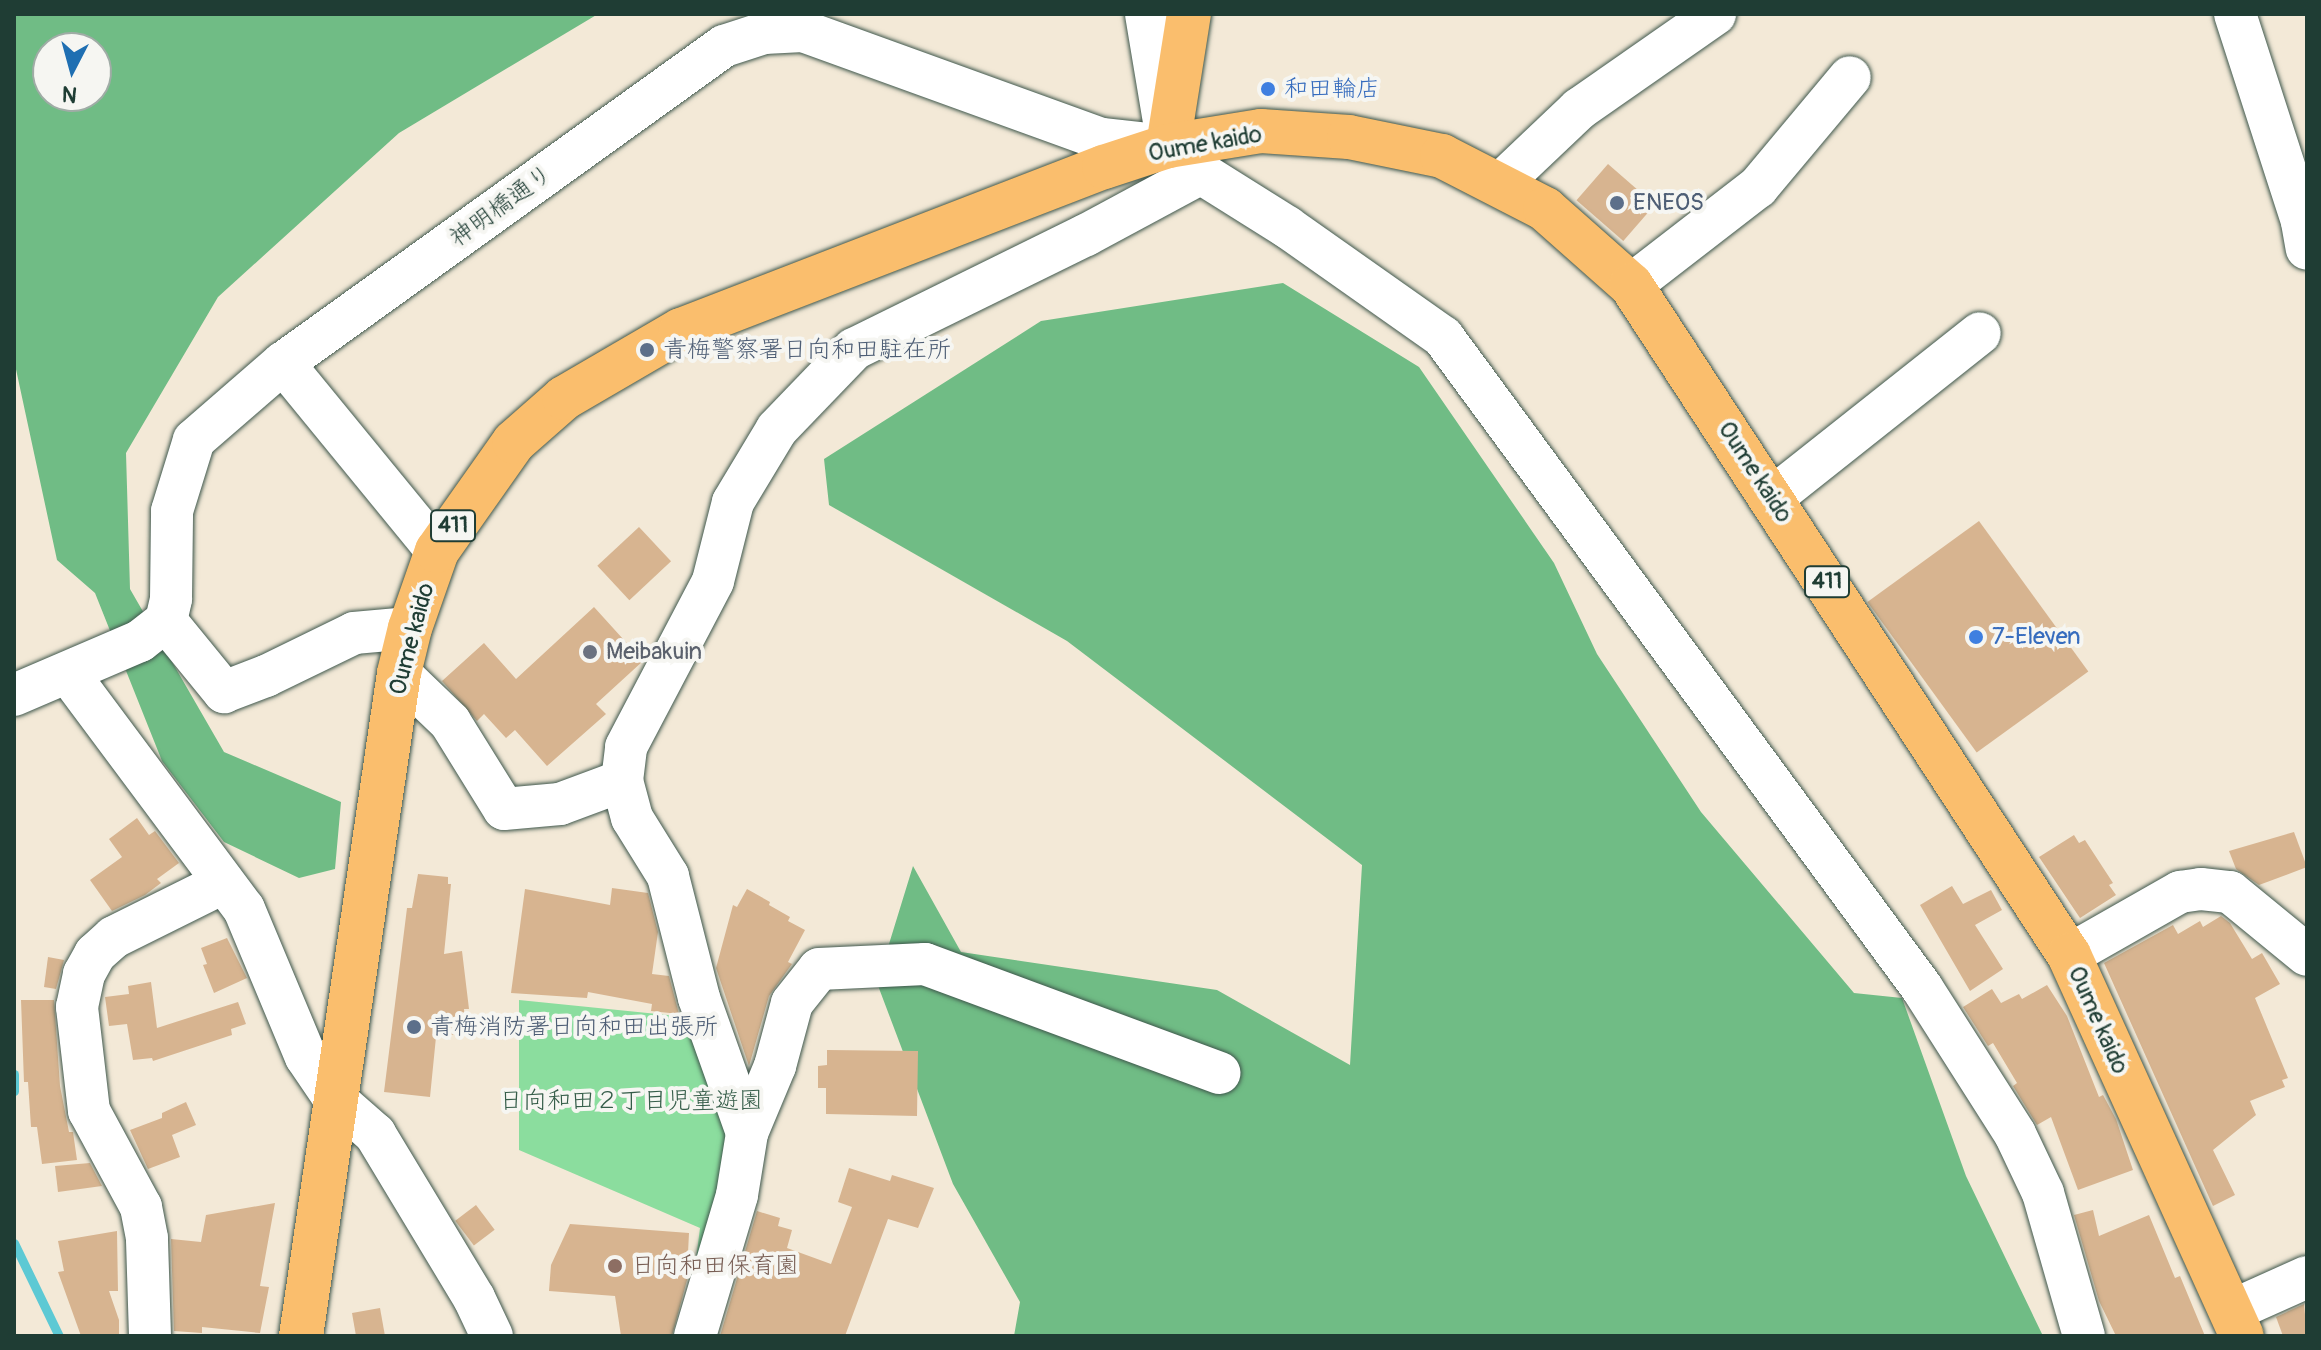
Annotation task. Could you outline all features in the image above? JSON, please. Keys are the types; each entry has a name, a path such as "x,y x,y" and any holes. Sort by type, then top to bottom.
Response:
{"main road":[{"path":"1185,160 1189,14"},
{"name":"Oume kaido","path":"301,1336 399,673 410,628 437,551 514,442 564,398 681,330 1104,167 1185,160 1261,131 1349,137 1442,156 1501,183 1545,209 1631,285 2069,955 2237,1324"}],"street":[{"path":"1146,14 1185,160 1287,227 1443,337 1939,1014 2015,1134 2043,1193 2084,1336"},
{"path":"1501,183 1579,109 1715,14"},
{"path":"2235,14 2302,222 2307,249"},
{"name":"神明橋通り","path":"166,621 171,599 172,511 194,440 283,363 724,46 764,33 803,31 1102,139 1185,160"},
{"path":"1631,285 1758,187 1850,77"},
{"path":"747,1133 699,998 668,876 632,818 622,781 626,747 713,581 733,502 777,429 854,349 1185,160"},
{"path":"1772,498 1980,333"},
{"path":"283,363 437,551"},
{"path":"14,695 140,641 166,621 224,692 266,676 354,633 410,628"},
{"path":"68,673 244,909 306,1057 334,1098 375,1134 474,1298 492,1336"},
{"path":"399,673 450,722 504,809 560,804 622,781"},
{"path":"150,1336 147,1238 141,1207 89,1111 77,1007 84,974 95,954 114,937 223,883"},
{"path":"2069,955 2180,892 2201,889 2230,892 2307,955"},
{"path":"695,1336 737,1195 747,1133 775,1066 792,1003 819,969 925,964 1219,1073"},
{"path":"2237,1324 2307,1277"}],"green space":[{"path":"14,14 598,14 399,133 218,297 126,453 130,589 224,752 341,802 335,869 299,878 224,842 162,761 95,593 57,560 14,360"},
{"path":"1283,283 1419,367 1554,563 1597,654 1701,812 1854,993 1902,998 1966,1176 2043,1336 1014,1336 1020,1302 953,1184 877,983 913,866 961,952 1217,990 1350,1065 1362,865 1067,641 829,505 824,459 1041,321"},
{"name":"日向和田２丁目児童遊園","path":"519,1000 697,1018 736,1126 691,1299 700,1228 519,1150"}],"building":[{"path":"1608,164 1655,205 1623,241 1577,200"},
{"name":"7-Eleven","path":"1979,521 2088,671 1977,753 1867,602"},
{"path":"639,527 671,561 629,600 597,566"},
{"name":"Meibakuin","path":"594,607 643,661 596,704 606,714 547,766 515,730 506,738 484,714 477,721 442,681 484,643 516,679"},
{"path":"137,818 149,835 155,831 179,863 157,879 161,883 145,895 112,911 90,880 122,857 109,839"},
{"path":"2294,832 2307,867 2259,885 2236,869 2229,851"},
{"path":"2074,835 2079,843 2085,840 2113,883 2109,885 2116,895 2080,918 2039,857"},
{"path":"418,874 448,877 448,884 451,884 444,954 462,951 469,1009 464,1009 466,1033 436,1037 430,1097 384,1092 407,908 412,908"},
{"path":"1952,886 1963,904 1991,890 2002,910 1975,925 2003,969 1970,991 1920,905"},
{"path":"612,888 648,893 658,932 652,974 669,976 679,1014 651,1011 652,1004 588,992 587,998 511,993 525,889 610,905"},
{"path":"747,889 770,902 769,905 790,917 788,921 805,930 788,962 792,964 769,996 749,1066 716,968 733,905 737,907"},
{"path":"2221,916 2230,923 2252,959 2262,953 2280,984 2255,998 2288,1078 2282,1080 2285,1087 2250,1101 2256,1115 2213,1150 2235,1195 2213,1206 2104,963 2173,925 2178,934 2200,921 2203,927"},
{"path":"227,938 247,978 214,993 203,965 207,964 201,948"},
{"path":"48,957 64,960 56,989 44,987"},
{"path":"151,982 157,1028 238,1002 246,1024 231,1029 232,1035 153,1061 152,1058 133,1060 127,1024 109,1026 105,997 129,994 128,986"},
{"path":"2047,985 2067,1016 2099,1097 2103,1095 2116,1119 2133,1170 2078,1190 2051,1117 2037,1125 2013,1086 2017,1083 1993,1043 1988,1046 1963,1007 1992,989 2001,1003 2019,994 2022,999"},
{"path":"21,1000 54,1000 60,1086 77,1160 42,1164 37,1127 31,1127 28,1082 24,1082"},
{"path":"827,1050 918,1051 917,1116 826,1114 826,1088 818,1088 818,1066 827,1065"},
{"path":"186,1102 196,1125 172,1135 180,1157 148,1169 130,1130 162,1118 162,1113"},
{"path":"90,1163 102,1186 58,1192 55,1166"},
{"path":"849,1168 890,1181 892,1175 934,1188 918,1228 888,1219 845,1336 720,1336 757,1211 780,1218 778,1226 792,1230 787,1248 831,1264 852,1207 838,1202"},
{"path":"275,1203 260,1286 269,1287 260,1333 202,1327 202,1333 174,1331 171,1239 201,1242 206,1215"},
{"path":"476,1205 495,1230 474,1245 455,1221"},
{"path":"2093,1210 2099,1236 2149,1215 2175,1278 2180,1276 2205,1336 2116,1336 2099,1301 2074,1215"},
{"path":"570,1224 689,1233 688,1253 694,1254 672,1336 621,1336 615,1296 549,1291 551,1265"},
{"path":"117,1231 118,1291 109,1291 119,1320 119,1336 81,1336 58,1272 64,1271 58,1241"},
{"path":"2304,1304 2307,1336 2283,1336 2276,1317"},
{"path":"380,1308 385,1336 356,1336 352,1313"}],"waterway":[{"path":"14,1074 14,1091"},
{"path":"14,1243 59,1336"}],"place":[{"name":"和田輪店","path":"1268,89"},
{"name":"ENEOS","path":"1617,203"},
{"name":"青梅警察署日向和田駐在所","path":"647,350"},
{"name":"7-Eleven","path":"1976,637"},
{"name":"Meibakuin","path":"590,652"},
{"name":"青梅消防署日向和田出張所","path":"414,1027"},
{"name":"日向和田保育園","path":"615,1266"}]}
